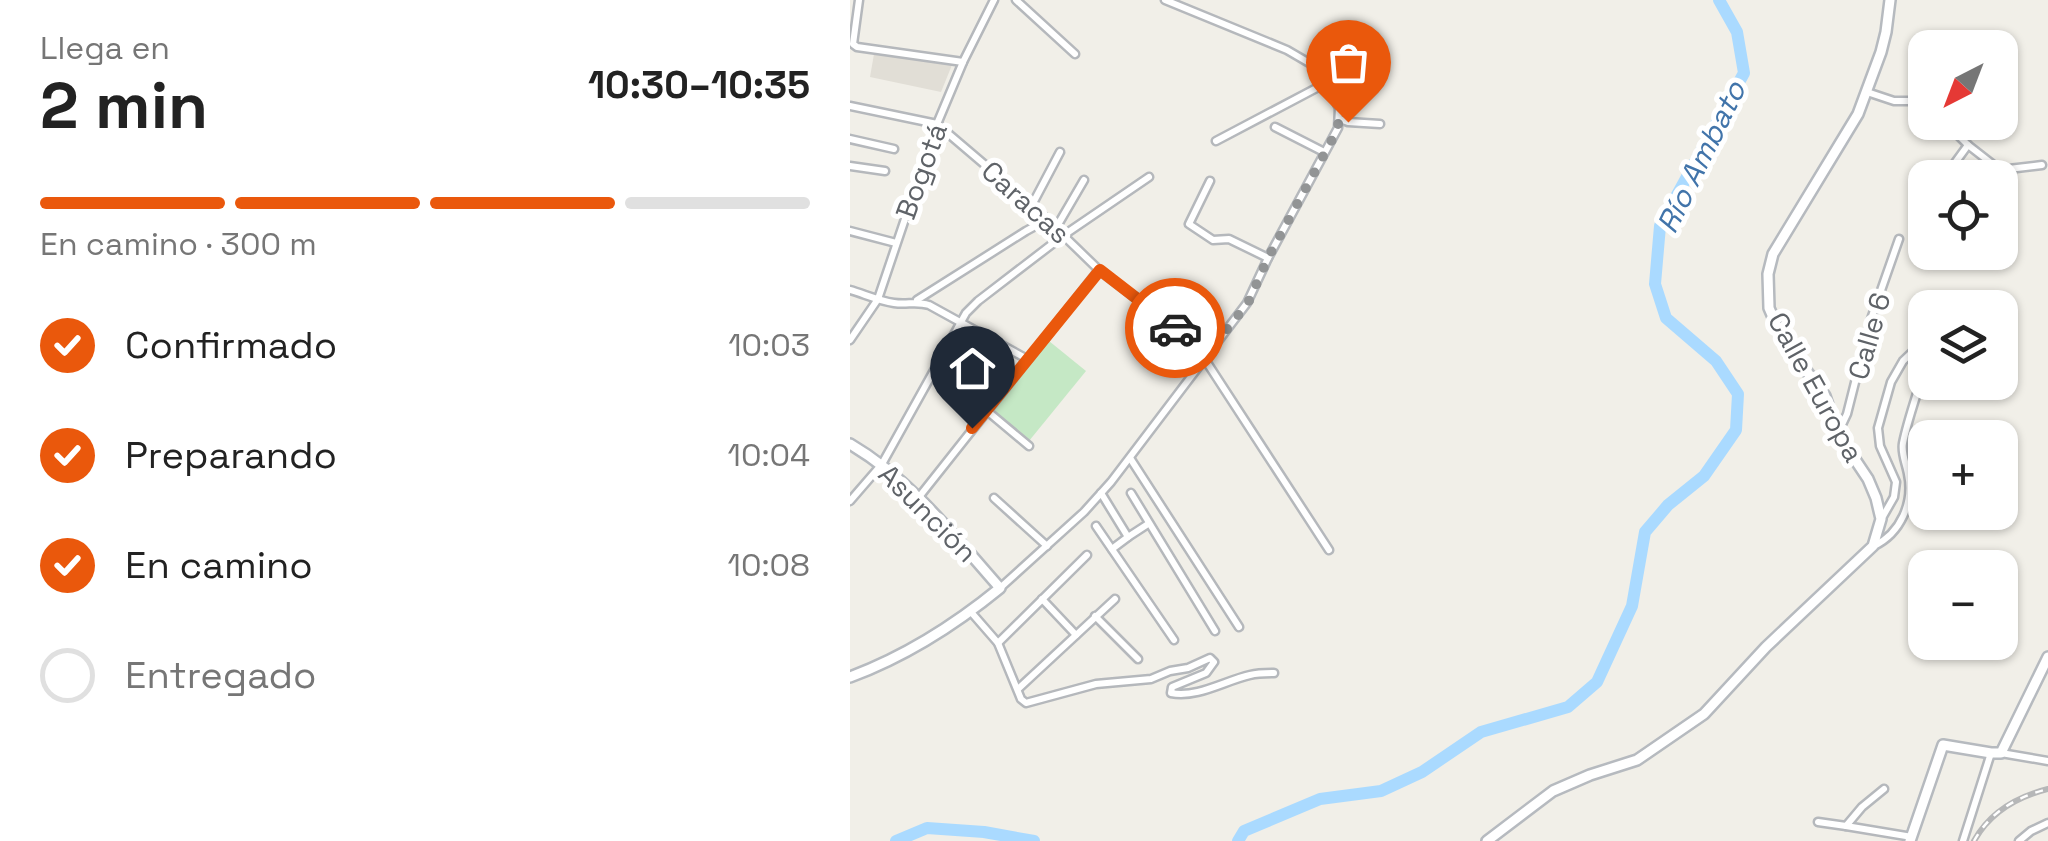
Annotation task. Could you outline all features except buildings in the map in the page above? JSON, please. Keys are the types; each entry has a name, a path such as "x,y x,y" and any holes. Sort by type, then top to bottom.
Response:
{"street":[{"path":"858,0 854,46 963,62"},
{"name":"Bogotá","path":"850,340 878,299 937,124 994,0"},
{"path":"1016,0 1075,54"},
{"path":"850,677 971,612 1101,493 1248,303 1338,128 1339,108 1311,64 1288,50 1165,0"},
{"name":"Calle Europa","path":"1881,519 1868,479 1838,434 1826,396 1775,323 1769,308 1768,274 1774,254 1858,114 1886,32 1890,0"},
{"path":"1216,140 1326,83"},
{"path":"1867,92 1894,101 1908,101"},
{"path":"850,106 937,124"},
{"path":"1340,119 1380,124"},
{"name":"Caracas","path":"937,124 1100,270 1206,356 1329,550"},
{"path":"1275,126 1324,152"},
{"path":"850,139 894,149"},
{"path":"1965,140 2000,170 2042,165"},
{"path":"1957,160 1968,145"},
{"path":"1032,206 1060,152"},
{"path":"850,166 885,171"},
{"path":"850,501 882,464 931,380 960,320 978,301 1064,235 1149,178"},
{"path":"850,290 897,304 916,301 1026,231 1038,225 1054,226 1084,180"},
{"path":"1210,181 1189,224 1213,240 1229,240 1268,258"},
{"path":"850,231 896,243"},
{"name":"Calle 6","path":"1838,434 1898,239"},
{"path":"918,497 1100,270"},
{"path":"916,301 943,310 1027,359"},
{"path":"1873,546 1896,482 1880,446 1878,428 1891,382 1908,356"},
{"path":"1488,841 1553,791 1637,760 1704,714 1766,647 1873,546 1895,531 1910,496 1902,445 1915,400"},
{"path":"986,410 1029,446"},
{"name":"Asunción","path":"850,444 882,464 918,497 1000,588"},
{"path":"1130,458 1239,626"},
{"path":"1101,493 1128,537"},
{"path":"1130,493 1214,631"},
{"path":"994,498 1047,546"},
{"path":"1112,549 1148,524"},
{"path":"1096,526 1174,640"},
{"path":"998,643 1087,555"},
{"path":"1042,599 1076,635"},
{"path":"1018,690 1114,599"},
{"path":"971,612 998,643 1026,703 1096,684 1151,678 1210,658 1214,662 1206,672 1172,687 1171,692 1210,690 1220,683 1253,674 1274,673"},
{"path":"1095,616 1138,659"},
{"path":"1963,841 1996,753 2048,657"},
{"path":"1818,822 1911,839 1944,745 2048,760"},
{"path":"1846,826 1862,806 1884,790"},
{"path":"2019,841 2031,830 2048,823"}],"shaded area":[{"path":"874,54 952,65 941,92 870,77"}],"green space":[{"path":"1049,341 1086,371 1029,441 992,412"}],"waterway":[{"name":"Río Ambato","path":"1238,841 1244,831 1320,799 1381,791 1422,772 1481,732 1568,707 1597,682 1632,606 1645,532 1668,505 1704,476 1736,430 1738,394 1716,361 1666,318 1655,284 1660,226 1744,73 1737,32 1719,0"},
{"name":"Río Ambato","path":"896,841 927,828 1034,841"}],"railway":[{"path":"1974,841 2005,807 2048,789"}],"way so far":[{"path":"1175,328 1208,353 1248,303 1340,119 1348,122"}],"route":[{"path":"972,428 1100,270 1175,328"}]}
